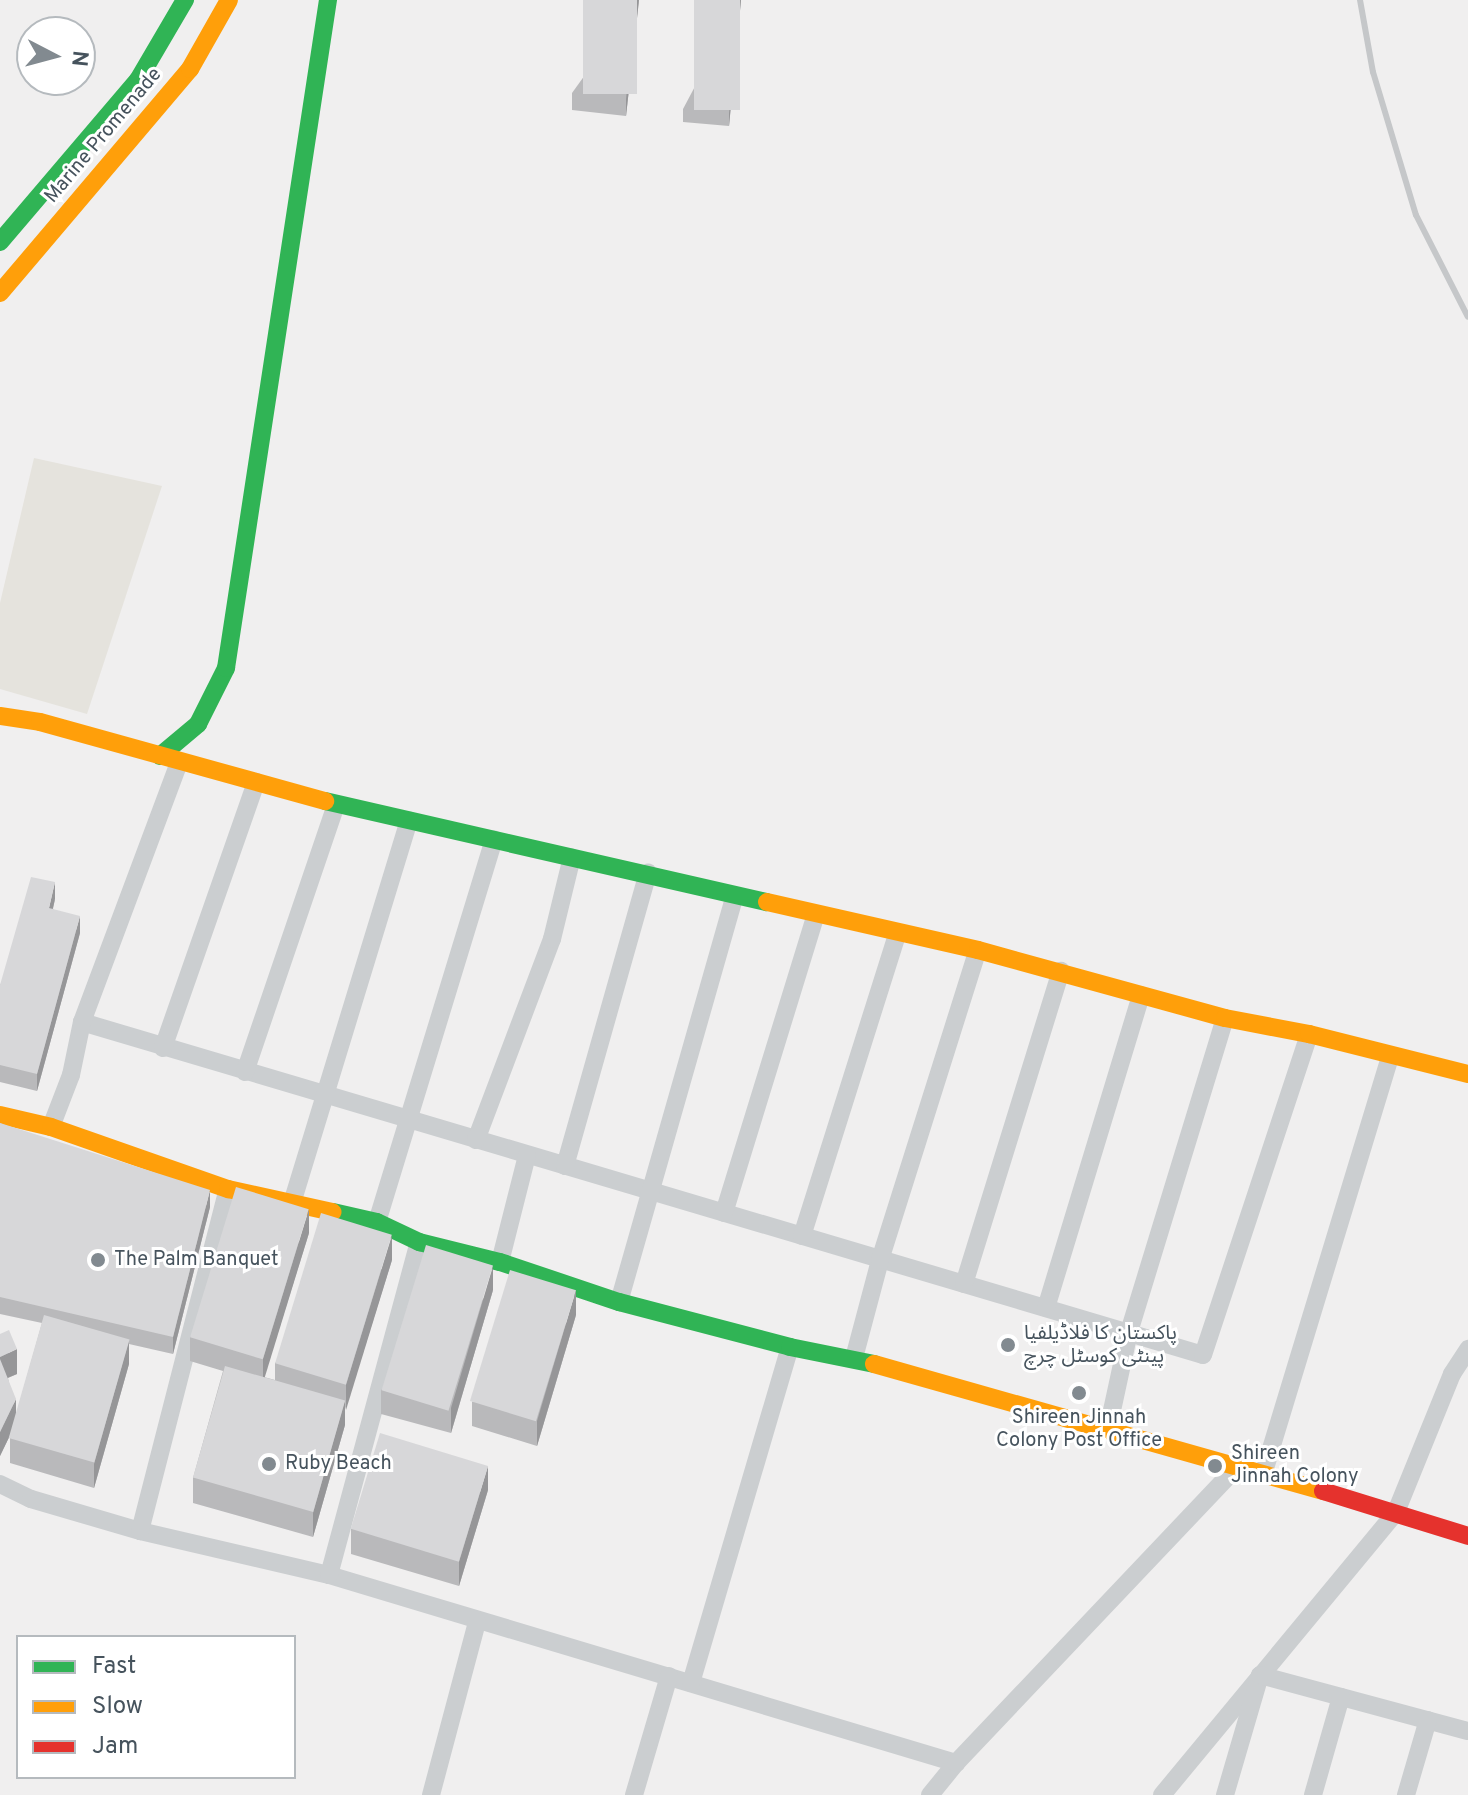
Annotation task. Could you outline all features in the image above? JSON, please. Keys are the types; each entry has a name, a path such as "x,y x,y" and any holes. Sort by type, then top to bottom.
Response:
{"street":[{"name":"Marine Promenade","path":"0,242 138,80 185,0"},
{"name":"Marine Promenade","path":"0,293 190,69 229,0"},
{"path":"160,756 198,724 226,668 328,0"},
{"path":"0,716 40,722 336,804 648,873 734,898 978,950 1225,1018 1309,1034 1390,1057 1468,1074"},
{"path":"51,1127 71,1075 82,1022 179,762"},
{"path":"163,1048 256,782"},
{"path":"245,1072 336,804"},
{"path":"292,1203 409,821"},
{"path":"377,1222 494,840"},
{"path":"476,1140 552,939 572,857"},
{"path":"565,1166 648,873"},
{"path":"619,1302 734,898"},
{"path":"724,1213 816,914"},
{"path":"802,1236 897,934"},
{"path":"854,1358 880,1260 978,950"},
{"path":"964,1284 1061,971"},
{"path":"1046,1308 1141,995"},
{"path":"1108,1429 1129,1332 1225,1018"},
{"path":"82,1022 1203,1355 1309,1034"},
{"path":"1263,1475 1390,1057"},
{"path":"0,1115 51,1127 228,1189 377,1222 419,1242 500,1262 619,1302 790,1347 854,1358 1396,1512 1468,1536"},
{"path":"500,1262 527,1155"},
{"path":"140,1531 228,1189"},
{"path":"329,1575 419,1242"},
{"path":"691,1683 790,1347"},
{"path":"1162,1795 1396,1512 1452,1374 1468,1349"},
{"path":"930,1795 956,1763 1237,1467"},
{"path":"0,1484 31,1499 140,1531 329,1575 477,1622 669,1676 956,1763"},
{"path":"431,1795 477,1622"},
{"path":"1260,1675 1468,1731"},
{"path":"1225,1795 1260,1675"},
{"path":"634,1795 669,1676"},
{"path":"1313,1795 1341,1697"},
{"path":"1406,1795 1428,1720"}],"shaded area":[{"path":"34,458 162,486 87,714 0,689 0,603"}],"building":[{"path":"583,0 637,0 637,94 583,94"},
{"path":"694,0 740,0 740,110 694,110"},
{"path":"31,877 55,882 49,908 80,916 37,1074 0,1065 0,985"},
{"name":"The Palm Banquet","path":"0,1123 210,1190 173,1337 0,1297"},
{"path":"236,1187 309,1209 263,1359 190,1337"},
{"path":"321,1213 392,1235 346,1385 275,1363"},
{"path":"426,1245 493,1265 449,1411 382,1390"},
{"path":"510,1270 576,1290 536,1421 470,1401"},
{"path":"44,1315 130,1340 94,1463 9,1438"},
{"path":"9,1330 17,1349 0,1357 0,1334"},
{"path":"0,1359 16,1399 0,1432"},
{"name":"Ruby Beach","path":"225,1366 345,1400 313,1512 193,1478"},
{"path":"380,1433 488,1466 459,1562 351,1529"}],"railway":[{"path":"1360,0 1373,72 1416,215 1468,317"}],"traffic: fast":[{"path":"0,242 138,80 185,0"},
{"path":"160,756 198,724 226,668 328,0"},
{"path":"325,801 767,902"},
{"path":"333,1212 377,1222 419,1242 500,1262 619,1302 790,1347 874,1364"}],"traffic: slow":[{"path":"0,293 190,69 229,0"},
{"path":"0,716 40,722 325,801"},
{"path":"767,902 978,950 1225,1018 1309,1034 1468,1074"},
{"path":"0,1115 51,1127 228,1189 333,1212"},
{"path":"874,1364 1323,1491"}],"traffic: jam":[{"path":"1323,1491 1468,1536"}],"place":[{"name":"The Palm Banquet","path":"98,1260"},
{"name":"پاکستان کا فلاڈیلفیا پینٹی کوسٹل چرچ","path":"1008,1345"},
{"name":"Shireen Jinnah Colony Post Office","path":"1079,1393"},
{"name":"Ruby Beach","path":"269,1464"},
{"name":"Shireen Jinnah Colony","path":"1215,1466"}]}
